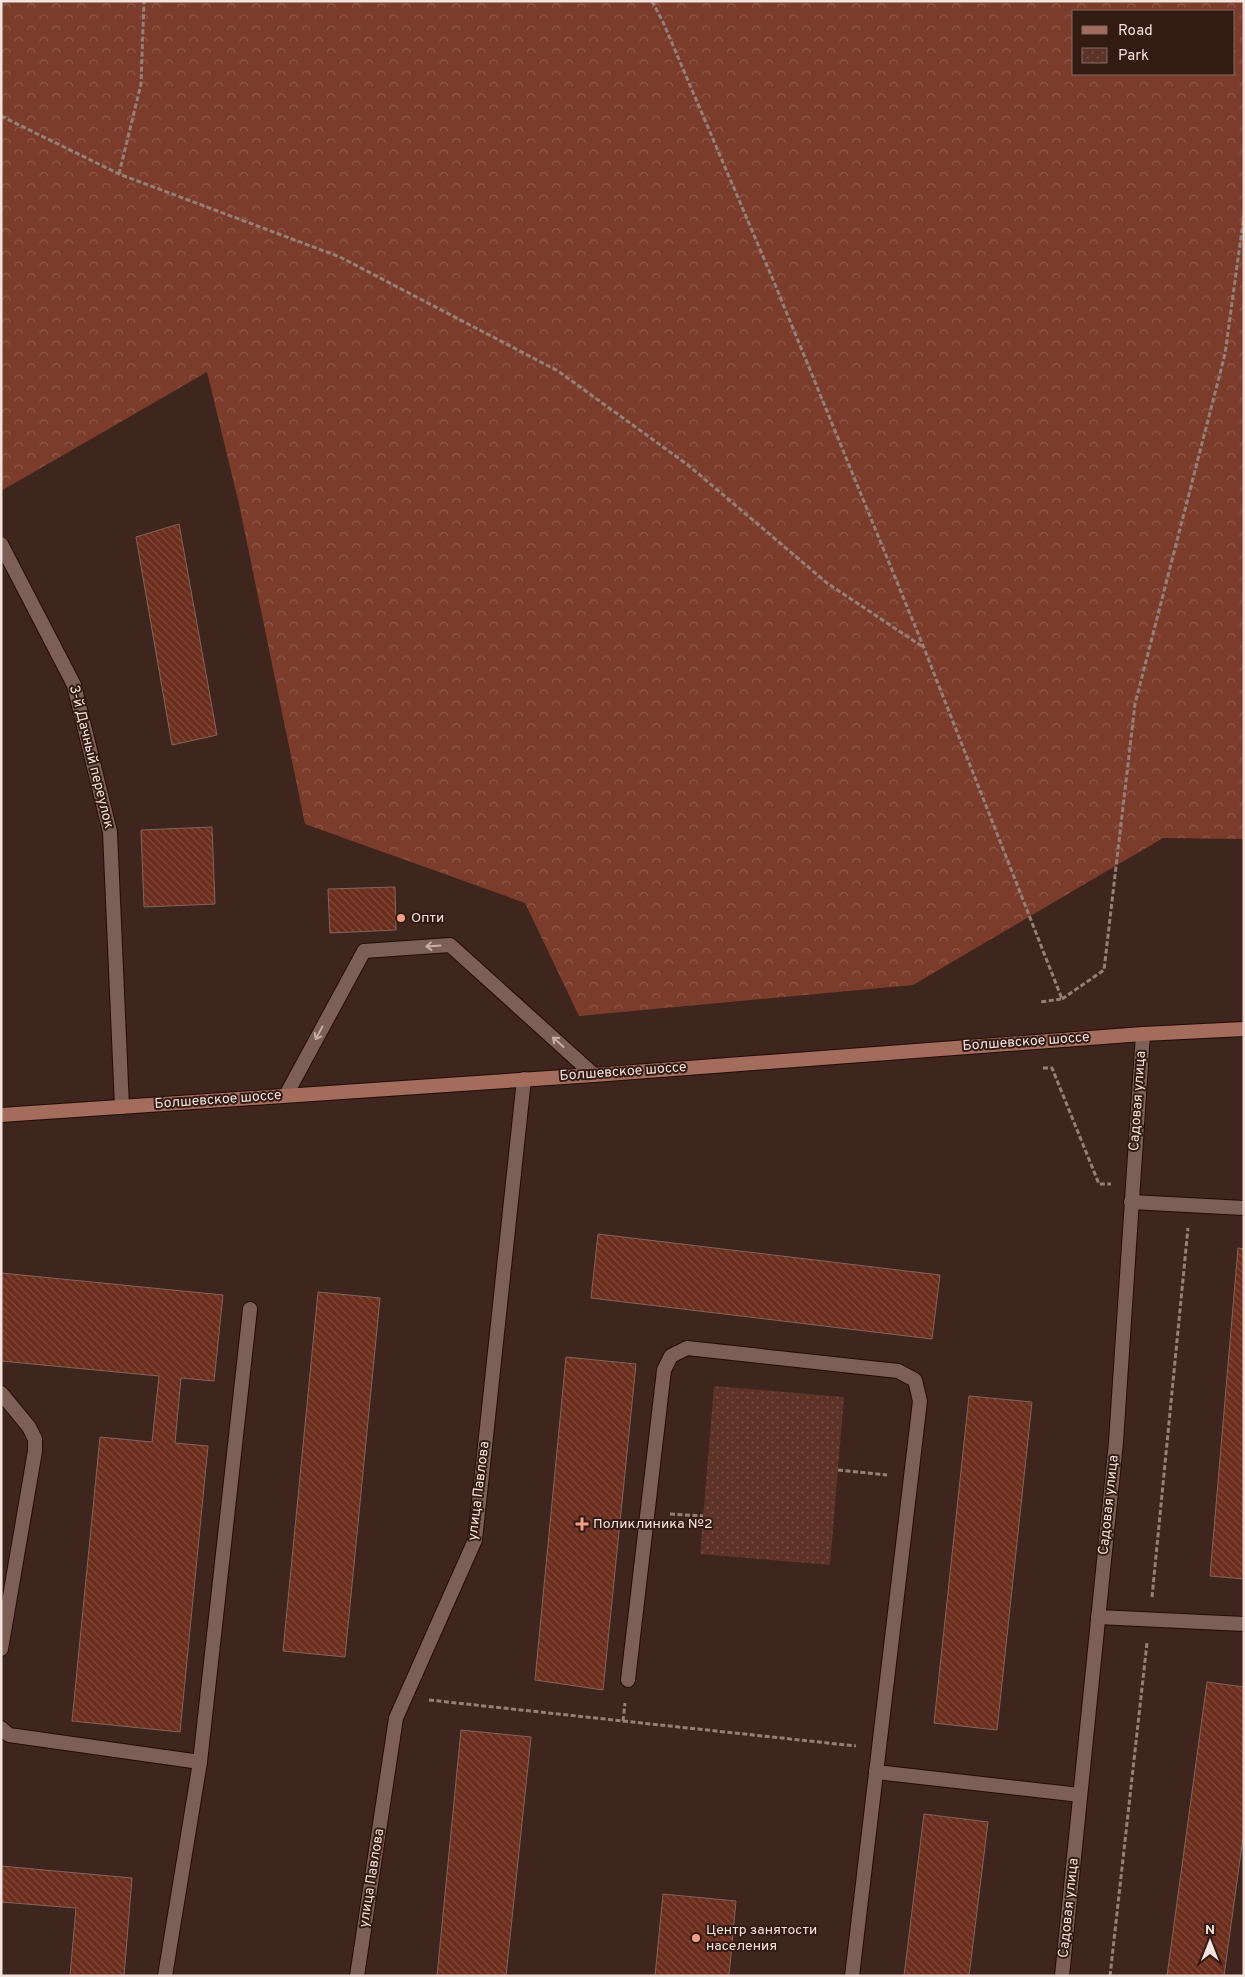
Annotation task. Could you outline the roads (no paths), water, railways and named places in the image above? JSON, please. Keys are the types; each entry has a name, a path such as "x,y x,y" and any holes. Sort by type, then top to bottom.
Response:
{"main road":[{"name":"Болшевское шоссе","path":"1,1115 1143,1034 1244,1029"}],"street":[{"name":"3-й Дачный переулок","path":"1,544 74,685 110,832 122,1107"},
{"path":"286,1095 364,951 450,945 594,1074"},
{"name":"Садовая улица","path":"1062,1976 1116,1442 1143,1034"},
{"name":"улица Павлова","path":"357,1976 396,1718 475,1540 524,1079"},
{"path":"1131,1202 1244,1208"},
{"path":"165,1976 200,1762 250,1309"},
{"path":"628,1680 664,1370 671,1356 687,1348 898,1371 915,1380 920,1401 852,1976"},
{"path":"1,1393 29,1427 35,1440 35,1451 1,1649"},
{"path":"1098,1616 1244,1624"},
{"path":"1,1728 9,1735 200,1762"},
{"path":"876,1772 1080,1795"}],"place":[{"name":"Опти","path":"401,918"},
{"name":"Поликлиника №2","path":"582,1524"},
{"name":"Центр занятости населения","path":"696,1938"}]}
